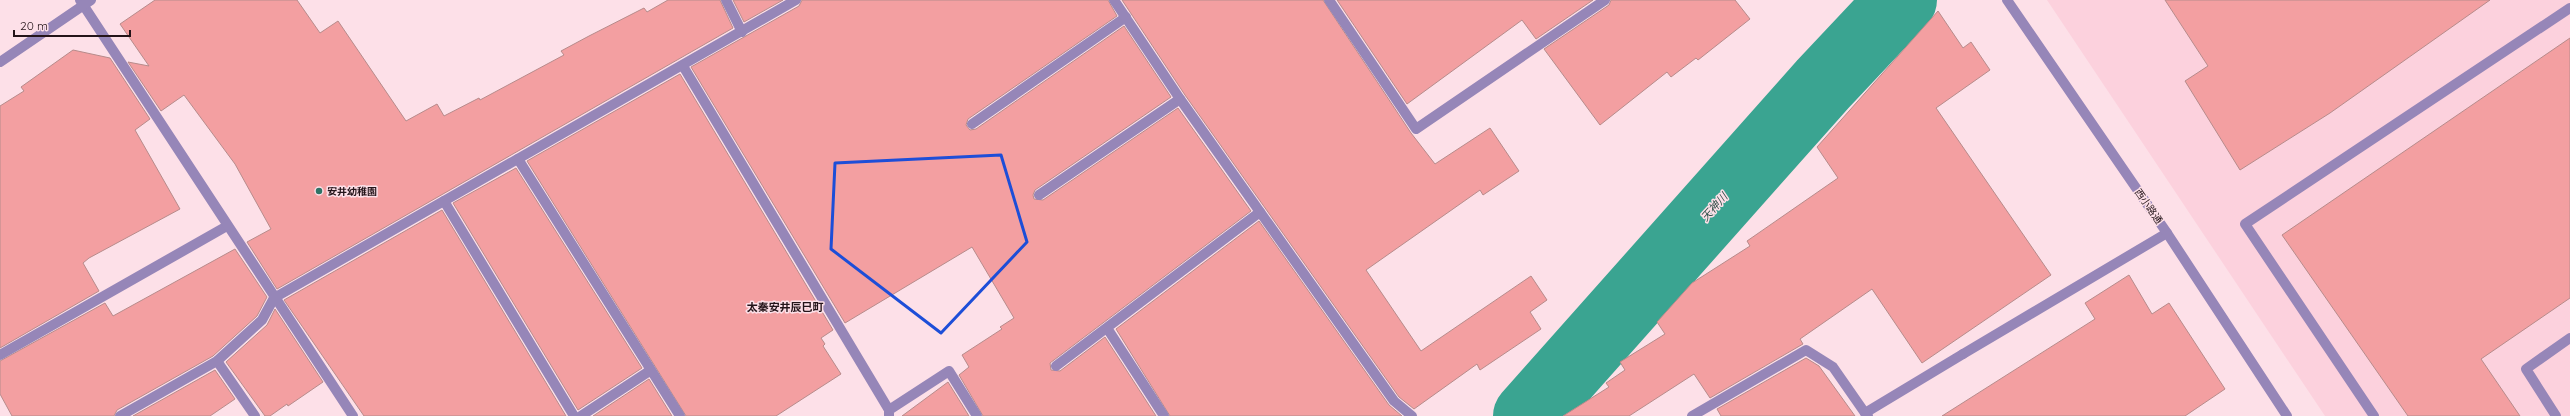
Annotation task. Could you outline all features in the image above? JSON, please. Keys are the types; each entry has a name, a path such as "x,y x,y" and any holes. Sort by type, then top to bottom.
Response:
{"street":[{"path":"726,0 742,32"},
{"path":"120,416 217,361 262,320 274,298 796,0"},
{"path":"1114,0 1180,99 1394,401 1412,416"},
{"path":"1330,0 1416,129 1605,0"},
{"name":"西小路通","path":"2006,0 2167,233 2287,416"},
{"path":"0,62 85,2 227,226 353,416"},
{"path":"2374,416 2246,224 2570,8"},
{"path":"972,124 1126,18"},
{"path":"682,66 889,413 948,371 977,416"},
{"path":"1039,195 1180,99"},
{"path":"518,159 680,416"},
{"path":"444,202 574,416"},
{"path":"1056,366 1260,212"},
{"path":"0,355 227,226"},
{"path":"1692,416 1806,350 1833,367 1867,414 1964,354 2167,233"},
{"path":"1107,328 1164,416"},
{"path":"2556,416 2526,369 2570,338"},
{"path":"217,361 256,416"},
{"path":"581,416 652,370"}],"highlighted area":[{"path":"1001,155 1027,242 941,333 831,249 835,163"}],"shaded area":[{"path":"2047,0 2570,0 2570,416 2325,416"}],"building":[{"path":"155,0 297,0 320,33 338,21 406,121 437,104 444,116 479,98 480,100 564,55 561,51 589,36 644,8 647,12 668,0 720,0 733,28 277,289 247,242 271,229 235,164 184,95 161,111 128,62 149,66 120,24"},
{"path":"733,0 783,0 744,22"},
{"path":"802,0 1108,0 1117,16 968,119 966,125 970,130 976,129 1124,26 1171,97 1035,190 1033,195 1034,199 1043,200 1178,108 1251,211 1050,363 1051,370 1060,371 1105,337 1156,416 983,416 959,375 969,367 962,355 1002,329 1000,327 1014,318 972,247 845,323 691,67 799,6"},
{"path":"1122,0 1323,0 1411,133 1435,164 1490,128 1519,171 1483,195 1480,190 1366,270 1421,351 1531,276 1547,300 1530,312 1541,329 1480,370 1477,364 1414,409 1399,397 1185,95"},
{"path":"1337,0 1593,0 1536,39 1522,20 1407,104"},
{"path":"1611,0 1735,0 1750,19 1698,60 1696,58 1671,77 1667,72 1600,125 1544,49 1609,5"},
{"path":"2165,0 2490,0 2330,113 2240,170 2185,81 2208,66"},
{"path":"1938,11 1963,48 1971,42 1990,70 1936,108 2051,275 1922,363 1872,289 1800,339 1803,344 1710,398 1694,374 1629,416 1563,416 1609,387 1606,383 1625,370 1620,362 1665,334 1657,322 1692,283 1750,246 1747,241 1838,178 1817,147"},
{"path":"2570,38 2570,298 2481,359 2520,416 2408,416 2282,235"},
{"path":"73,50 110,58 150,119 135,130 180,209 89,258 83,263 99,291 0,348 0,106 24,91 21,87"},
{"path":"680,74 833,330 821,338 825,344 823,346 841,374 776,416 686,416 527,161"},
{"path":"516,168 642,368 578,410 453,203"},
{"path":"442,210 566,416 364,416 284,300"},
{"path":"1259,221 1389,405 1402,416 1170,416 1116,329"},
{"path":"235,249 267,297 257,316 213,356 117,410 114,416 12,416 0,394 0,361 105,303 113,316"},
{"path":"2129,275 2152,314 2169,303 2225,389 2185,416 1942,416 2095,319 2085,303"},
{"path":"275,309 323,382 288,406 287,404 270,416 265,416 226,362 267,325"},
{"path":"1806,358 1819,366 1855,416 1721,416 1717,409"},
{"path":"215,370 235,399 210,416 133,416"},
{"path":"649,379 672,416 593,416"},
{"path":"948,382 969,416 902,416"}],"waterway":[{"name":"天神川","path":"1528,416 1823,84 1902,0"}],"place":[{"name":"安井幼稚園","path":"319,191"}],"district":[{"name":"太秦安井辰巳町","path":"785,307"}]}
